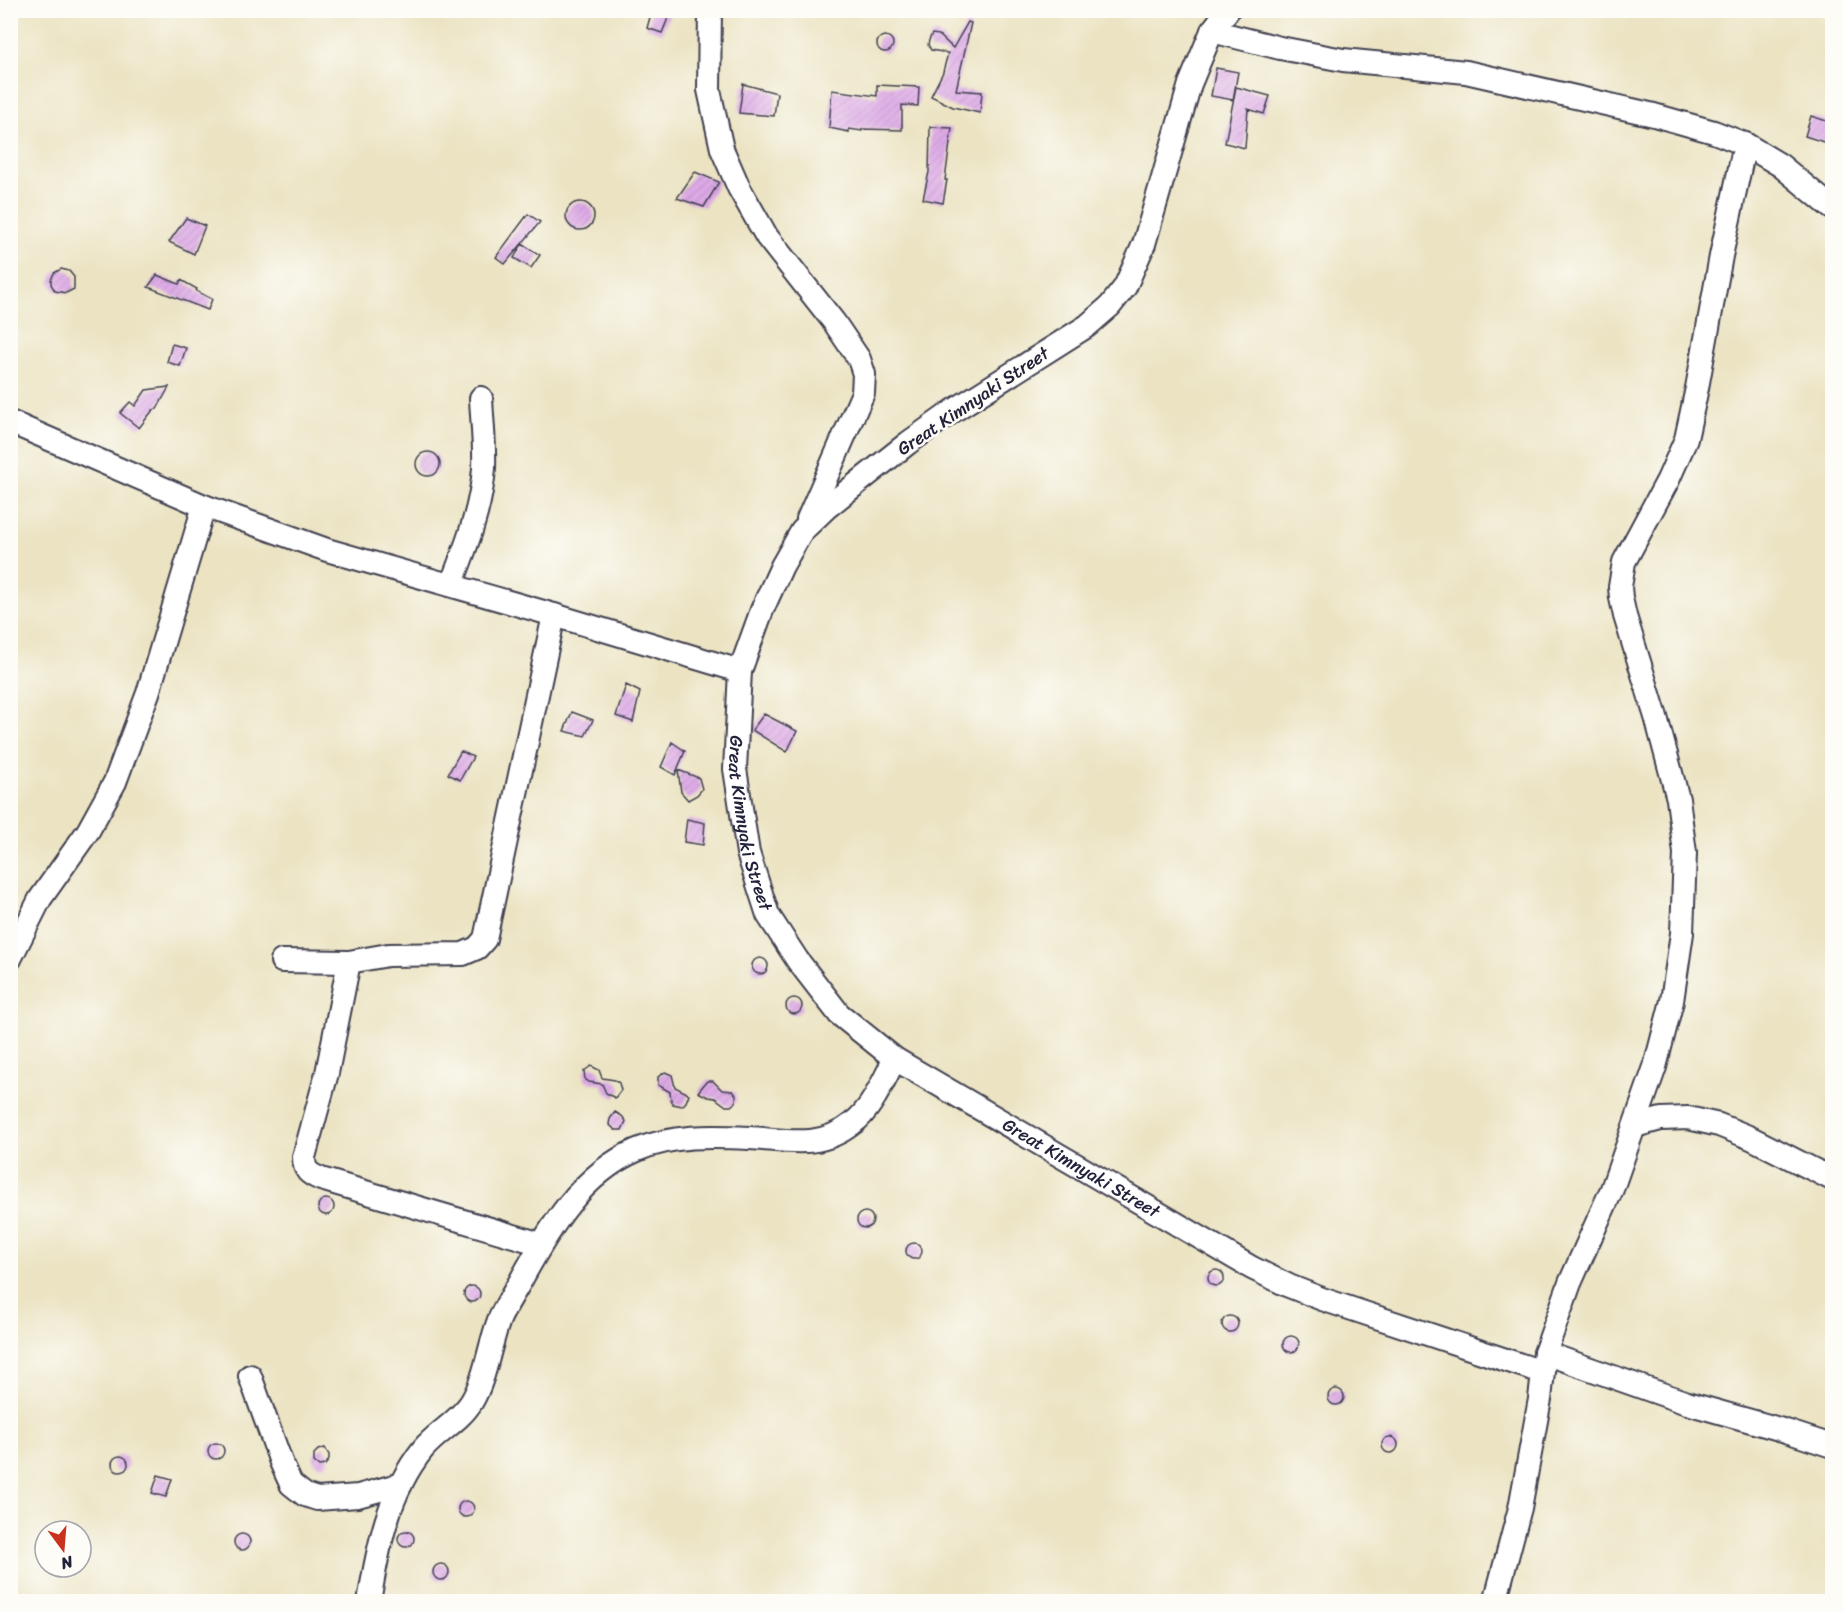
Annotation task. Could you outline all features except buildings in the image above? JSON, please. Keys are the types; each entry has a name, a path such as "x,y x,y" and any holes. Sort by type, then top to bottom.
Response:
{"street":[{"path":"710,10 709,90 723,149 739,188 767,237 834,322 859,359 864,374 863,393 820,495 802,531"},
{"name":"Great Kimnyaki Street","path":"1228,10 1212,31 1190,84 1144,244 1125,287 1110,306 1087,326 953,411 833,502 802,531 782,566 762,610 740,671 735,769 748,853 768,915 798,961 839,1014 895,1059 1270,1277 1322,1299 1833,1446"},
{"path":"1212,31 1280,48 1343,60 1466,72 1654,115 1714,132 1744,144 1780,165 1833,208"},
{"path":"1496,1602 1520,1508 1540,1399 1543,1362 1570,1283 1612,1189 1635,1126 1655,1067 1672,1001 1682,933 1685,853 1678,799 1620,598 1620,587 1624,562 1668,480 1686,439 1744,144"},
{"path":"451,585 475,518 484,468 481,398"},
{"path":"10,422 204,506 327,550 740,671"},
{"path":"10,959 40,899 88,831 115,782 148,693 204,506"},
{"path":"282,961 349,962 388,955 463,954 477,948 485,939 554,615"},
{"path":"349,962 327,1073 304,1157 304,1167 309,1174 321,1179 541,1244"},
{"path":"369,1602 377,1549 400,1484 423,1449 463,1413 471,1402 479,1385 500,1319 541,1244 578,1193 608,1166 638,1150 679,1138 749,1138 794,1143 830,1137 854,1123 869,1106 895,1059"},
{"path":"1635,1126 1661,1119 1688,1118 1719,1125 1751,1138 1833,1179"},
{"path":"250,1376 281,1462 291,1484 304,1495 317,1499 358,1496 400,1484"}]}
